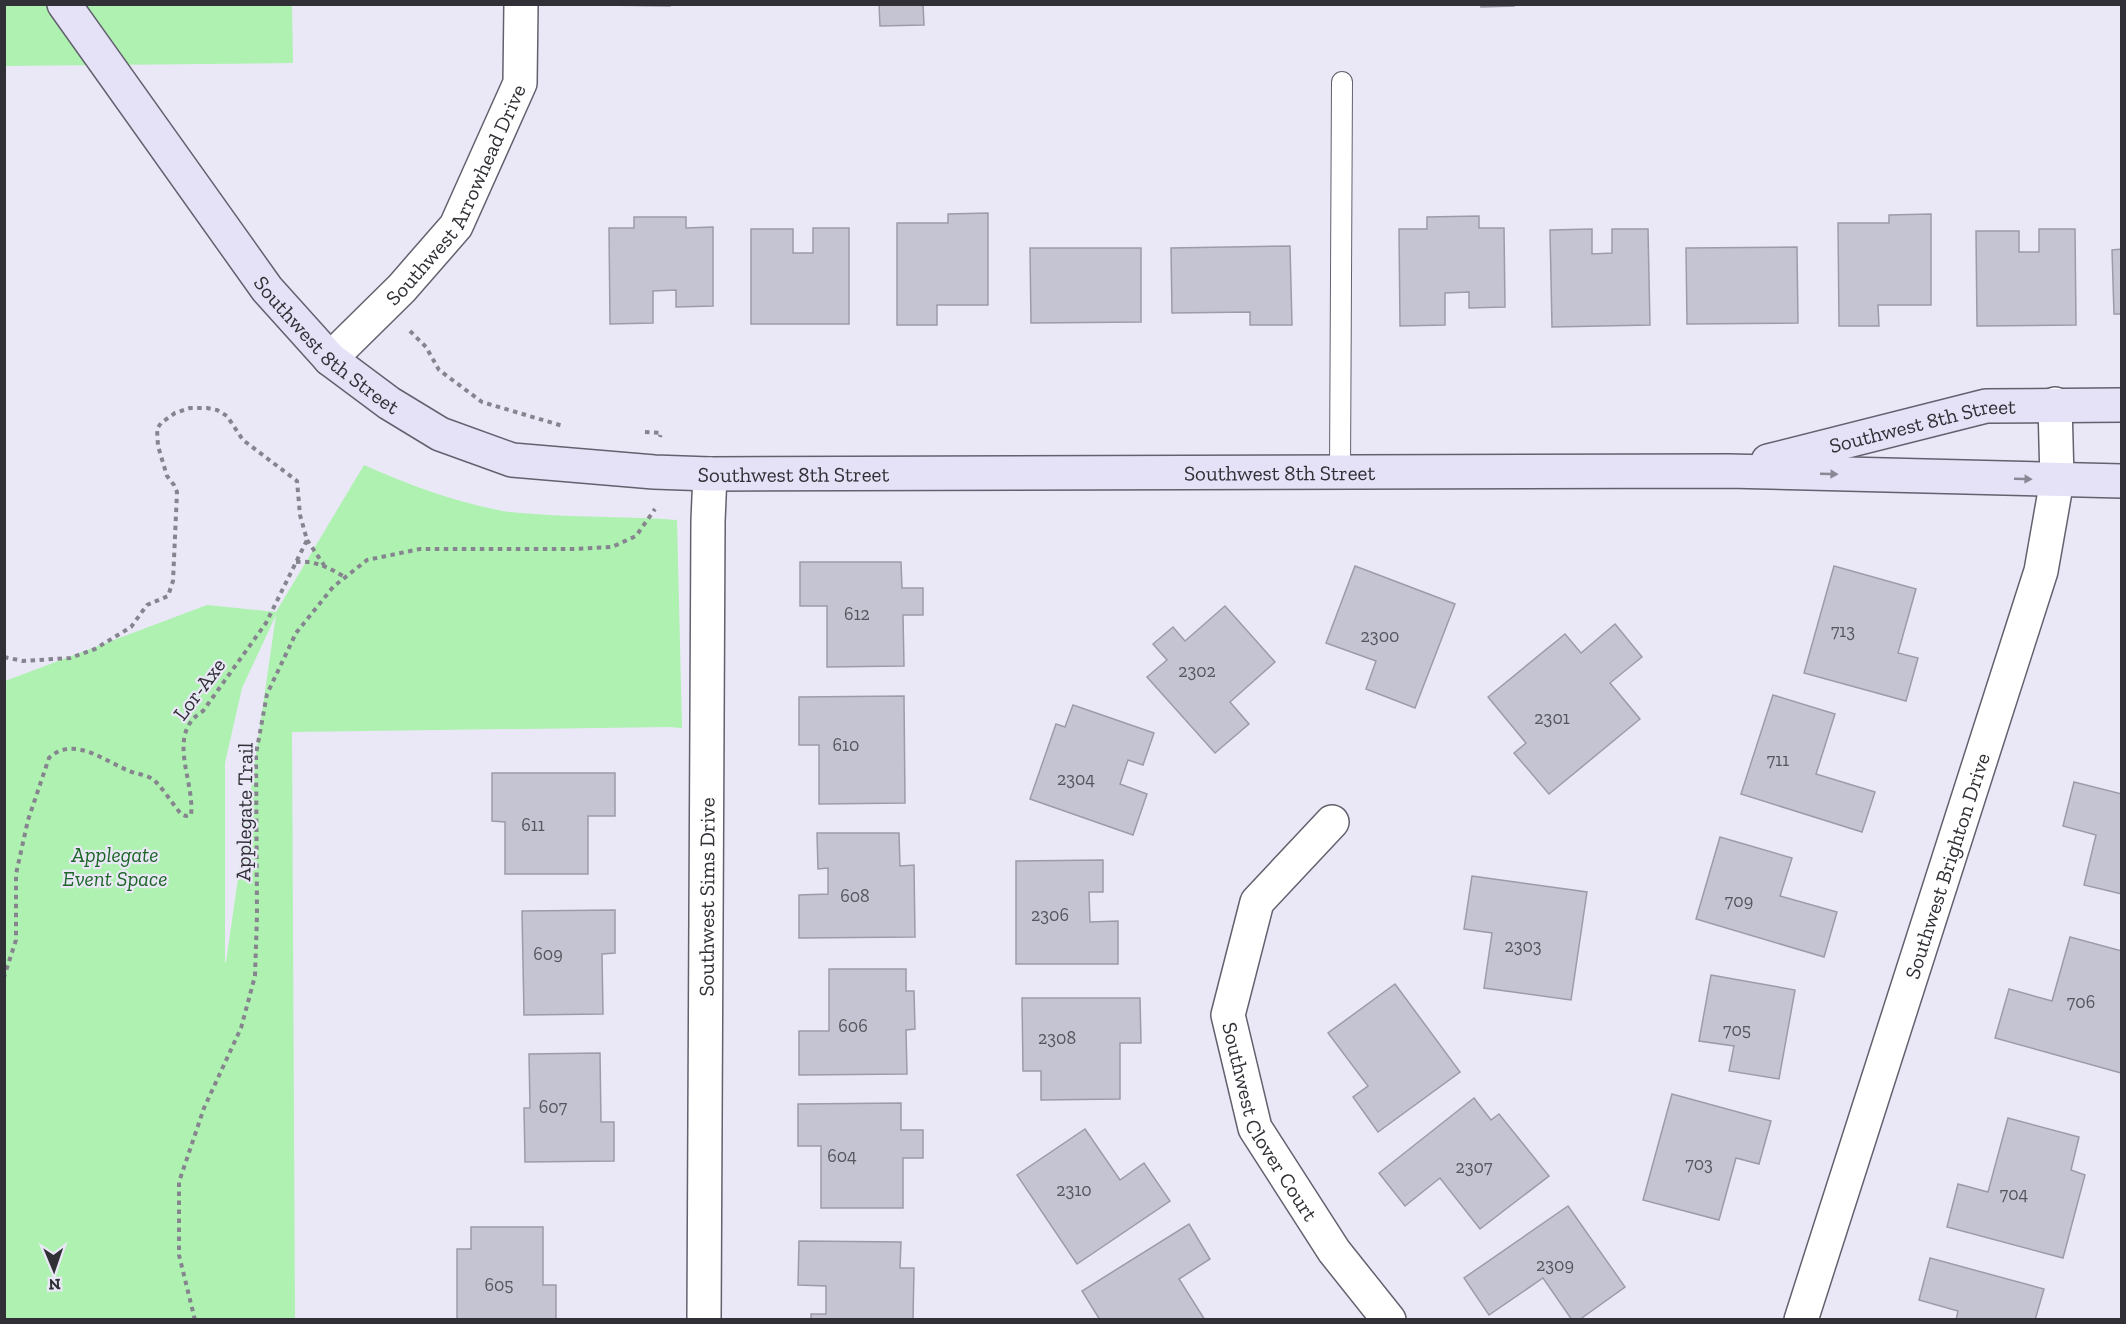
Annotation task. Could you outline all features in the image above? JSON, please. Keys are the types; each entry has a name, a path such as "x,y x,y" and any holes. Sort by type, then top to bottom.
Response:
{"street":[{"name":"Southwest 8th Street","path":"64,4 267,289 330,359 389,403 440,434 512,460 654,472 710,474 1728,471 2121,481"},
{"name":"Southwest Arrowhead Drive","path":"330,359 385,304 456,226 520,83 520,4"},
{"name":"Southwest Brighton Drive","path":"1801,1320 2041,571 2057,480 2055,404"},
{"name":"Southwest 8th Street","path":"1728,471 1986,406 2121,405"},
{"name":"Southwest Sims Drive","path":"704,1320 710,474"},
{"name":"Southwest Clover Court","path":"1332,822 1257,902 1228,1015 1255,1128 1334,1251 1389,1320"}],"lane":[{"path":"1340,472 1342,82"}],"path":[{"path":"385,304 426,347 439,370 482,402 572,429"},
{"path":"4,657 23,661 70,658 95,649 131,627 147,605 168,596 173,581 177,492 164,469 158,447 158,429 161,423 175,413 190,408 217,410 227,416 243,440 297,481 300,515 307,540 324,566"},
{"path":"639,432 661,433"},
{"name":"Applegate Trail","path":"195,1320 179,1255 179,1182 204,1108 241,1028 255,976 256,753 267,694 296,633 333,587 367,560 420,549 612,547 636,536 655,508"},
{"name":"Lor-Axe","path":"4,977 16,940 16,874 28,820 49,758 56,751 66,748 88,751 130,772 153,779 181,814 191,815 192,805 184,757 184,734 193,717 203,711 266,623 307,540"},
{"path":"296,562 306,561 324,566 345,577"}],"green space":[{"path":"4,5 292,5 293,63 5,66"},
{"name":"Applegate Event Space","path":"364,465 396,479 463,502 503,511 677,520 682,728 292,732 295,1319 5,1319 5,681 207,605 276,612","holes":["276,615 226,962 225,763 242,688"]}],"building":[{"path":"670,4 670,6 601,5"},
{"path":"879,4 923,4 924,25 880,26"},
{"path":"1481,4 1514,4 1514,6 1481,7"},
{"path":"988,213 988,305 937,305 937,325 897,325 897,223 948,223 948,214"},
{"path":"1931,214 1931,305 1878,305 1879,326 1839,326 1838,223 1889,223 1889,215"},
{"path":"1479,216 1479,228 1504,228 1505,307 1469,308 1469,292 1445,293 1445,325 1400,326 1399,229 1427,229 1427,217"},
{"path":"634,217 686,217 686,228 713,227 713,306 676,307 676,290 653,291 653,323 610,324 609,228 634,228"},
{"path":"813,228 849,228 849,324 751,324 751,229 793,229 793,253 813,253"},
{"path":"1592,229 1592,254 1612,253 1612,229 1648,229 1650,325 1552,327 1550,230"},
{"path":"2039,229 2075,229 2076,325 1977,326 1976,231 2019,231 2019,252 2039,252"},
{"path":"1290,246 1292,325 1250,325 1250,312 1172,313 1171,248"},
{"path":"1797,247 1798,323 1687,324 1686,248"},
{"path":"1030,248 1141,248 1141,322 1031,323"},
{"path":"2122,249 2122,314 2114,314 2112,250"},
{"path":"800,562 901,562 902,588 923,588 923,615 903,615 904,666 827,667 827,606 800,606"},
{"path":"1355,566 1455,604 1415,708 1366,689 1376,661 1326,643"},
{"path":"1834,566 1916,589 1898,653 1918,658 1906,701 1804,673"},
{"path":"1225,606 1275,662 1230,702 1249,724 1215,753 1147,677 1167,660 1153,644 1173,627 1185,641"},
{"path":"1615,624 1642,657 1610,683 1640,719 1549,794 1514,753 1526,743 1488,697 1565,634 1581,653"},
{"path":"1773,695 1835,714 1816,774 1875,792 1862,832 1741,794"},
{"path":"904,696 905,803 819,804 819,745 799,745 799,697"},
{"path":"1073,705 1154,733 1143,765 1128,760 1120,784 1147,794 1133,835 1030,799 1056,724 1065,727"},
{"path":"492,773 615,773 615,816 588,816 588,874 505,874 505,822 492,821"},
{"path":"2074,782 2122,794 2122,894 2084,885 2096,835 2063,826"},
{"path":"817,833 899,833 900,866 914,865 915,937 799,938 799,895 828,894 828,868 818,869"},
{"path":"1720,837 1792,858 1780,896 1837,912 1824,957 1696,919"},
{"path":"1103,860 1103,892 1089,892 1090,922 1118,921 1118,964 1016,964 1016,861"},
{"path":"1472,876 1587,892 1571,1000 1484,988 1492,933 1464,929"},
{"path":"615,910 615,953 602,954 603,1014 524,1015 522,911"},
{"path":"2070,937 2122,951 2121,1073 1995,1038 2009,989 2052,1001"},
{"path":"829,969 906,969 906,991 914,991 915,1029 906,1030 907,1074 799,1075 799,1031 829,1031"},
{"path":"1711,975 1795,990 1779,1079 1729,1071 1734,1046 1699,1041"},
{"path":"1395,984 1460,1072 1378,1132 1353,1097 1368,1086 1328,1033"},
{"path":"1022,998 1140,998 1141,1043 1120,1043 1120,1099 1041,1100 1041,1071 1023,1071"},
{"path":"600,1053 601,1122 614,1122 614,1161 525,1162 524,1108 530,1108 529,1054"},
{"path":"1672,1094 1771,1121 1759,1164 1736,1158 1719,1220 1643,1200"},
{"path":"1474,1098 1491,1120 1499,1114 1549,1176 1480,1229 1440,1178 1405,1206 1379,1173"},
{"path":"901,1103 901,1130 923,1130 923,1158 903,1158 903,1208 821,1208 821,1146 798,1146 798,1104"},
{"path":"2008,1118 2079,1137 2071,1170 2085,1175 2063,1258 1947,1227 1958,1184 1988,1192"},
{"path":"1085,1129 1120,1180 1144,1163 1170,1201 1077,1264 1017,1175"},
{"path":"1568,1206 1625,1287 1579,1320 1572,1320 1543,1278 1489,1315 1464,1278"},
{"path":"1189,1224 1210,1259 1179,1279 1205,1320 1100,1320 1082,1291"},
{"path":"471,1227 543,1227 543,1285 556,1285 556,1320 457,1320 457,1249 471,1249"},
{"path":"799,1241 901,1242 900,1268 914,1268 913,1320 811,1320 811,1314 826,1314 826,1286 798,1285"},
{"path":"1930,1258 2044,1289 2035,1320 1956,1320 1958,1311 1919,1300"}]}
